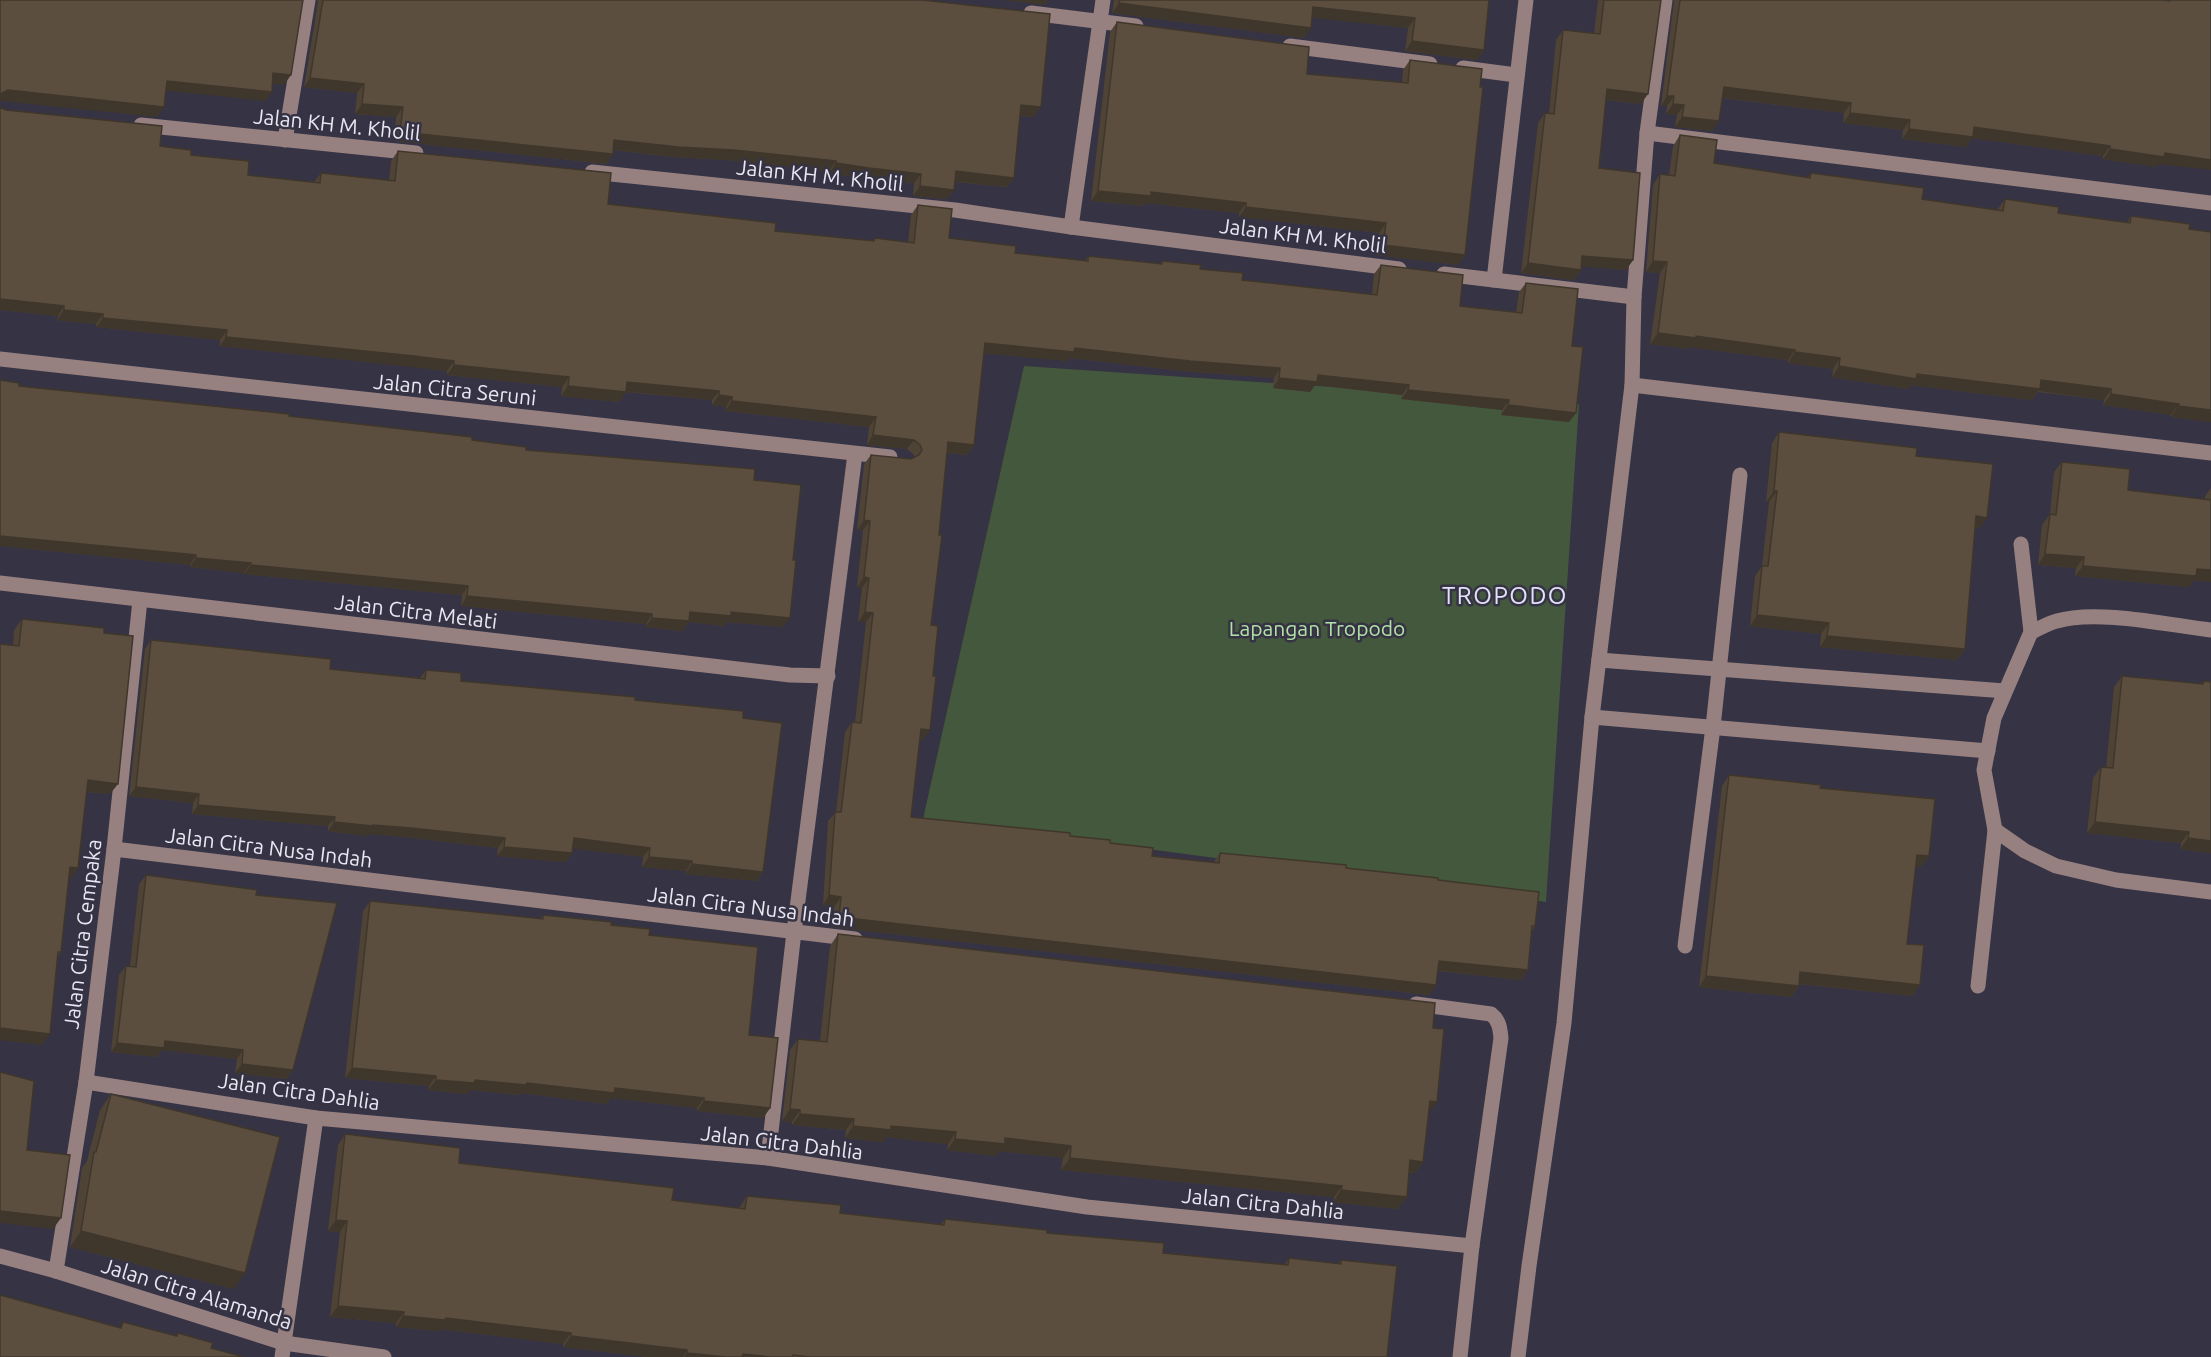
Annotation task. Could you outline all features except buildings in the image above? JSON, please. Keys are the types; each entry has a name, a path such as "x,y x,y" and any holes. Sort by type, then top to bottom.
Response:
{"street":[{"path":"285,140 308,0"},
{"path":"1071,227 1103,0"},
{"path":"1494,280 1526,0"},
{"path":"1518,1357 1564,1023 1592,717 1632,385 1634,297 1647,133 1665,0"},
{"path":"1020,12 1148,27"},
{"path":"1279,44 1516,75"},
{"name":"Jalan KH M. Kholil","path":"131,124 434,155"},
{"path":"1647,133 2211,203"},
{"name":"Jalan KH M. Kholil","path":"576,170 955,210 1411,270"},
{"path":"1435,273 1634,297"},
{"name":"Jalan Citra Seruni","path":"0,359 905,459"},
{"path":"1632,385 2211,453"},
{"path":"768,1158 855,454"},
{"path":"1684,946 1713,727 1740,475"},
{"path":"1978,986 1995,830 1984,770 1994,718 2031,632 2021,544"},
{"name":"Jalan Citra Melati","path":"0,583 790,675 828,676"},
{"name":"Jalan Citra Cempaka","path":"56,1271 86,1082 114,849 140,600"},
{"path":"2031,632 2056,621 2080,617 2105,617 2211,630"},
{"path":"1599,660 2005,691"},
{"path":"1592,717 1988,750"},
{"path":"1995,830 2025,851 2056,866 2116,880 2211,892"},
{"name":"Jalan Citra Nusa Indah","path":"114,849 875,942"},
{"path":"1395,1001 1491,1014 1496,1018 1501,1038 1472,1246 1460,1357"},
{"name":"Jalan Citra Dahlia","path":"86,1082 316,1118 768,1158 1087,1207 1472,1246"},
{"path":"283,1350 316,1118"},
{"name":"Jalan Citra Alamanda","path":"0,1256 56,1271 283,1350 384,1357"}],"green space":[{"name":"Lapangan Tropodo","path":"1024,366 1579,404 1546,902 923,819"}],"district":[{"name":"TROPODO","path":"1505,595"}]}
